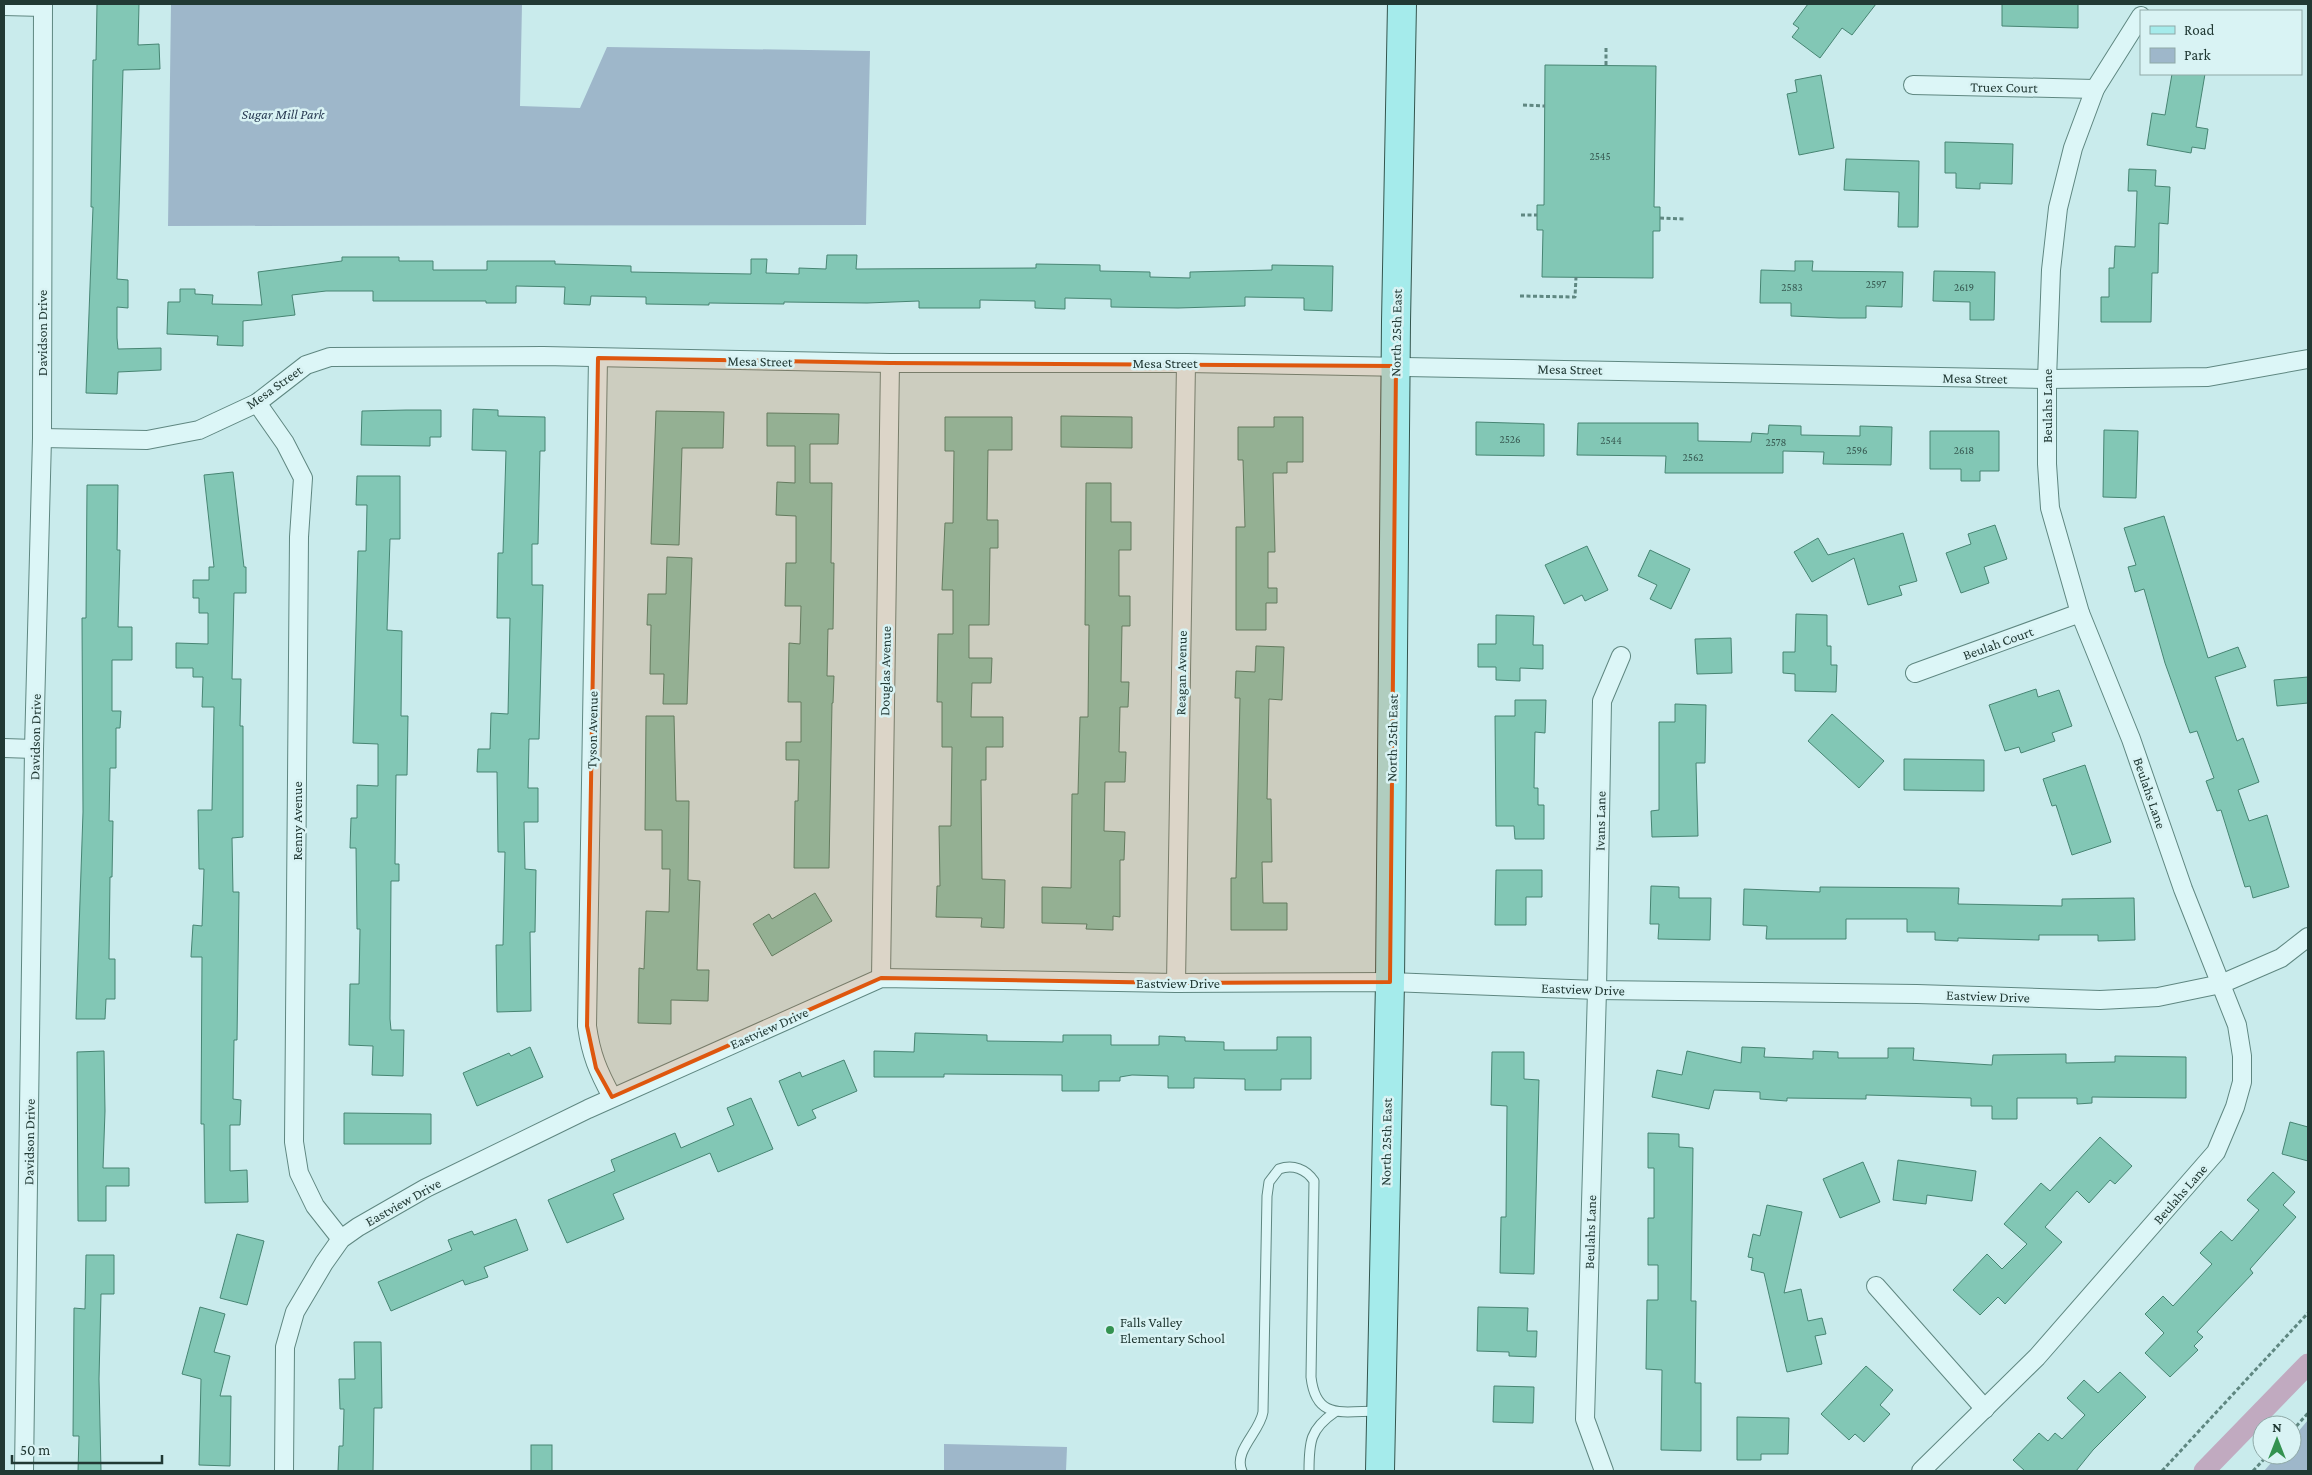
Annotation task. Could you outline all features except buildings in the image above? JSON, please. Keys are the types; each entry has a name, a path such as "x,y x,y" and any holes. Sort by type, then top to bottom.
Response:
{"main road":[{"name":"North 25th East","path":"1380,1471 1390,982 1396,366 1402,4"}],"street":[{"path":"4,6 43,5"},
{"name":"Davidson Drive","path":"24,1471 34,748 42,438 43,5"},
{"name":"Beulahs Lane","path":"1921,1471 2037,1357 2216,1152 2235,1107 2242,1082 2242,1056 2237,1025 2183,889 2132,740 2080,613 2050,508 2047,464 2047,379 2051,270 2058,208 2072,148 2095,89 2140,18"},
{"name":"Truex Court","path":"1913,85 2095,89"},
{"name":"Mesa Street","path":"42,438 147,440 199,430 257,402 306,365 330,357 543,356 890,363 1186,363 2047,379 2208,377 2308,359"},
{"name":"Tyson Avenue","path":"598,358 587,1026 590,1049 596,1068 612,1097"},
{"name":"Douglas Avenue","path":"881,978 890,363"},
{"name":"Reagan Avenue","path":"1176,983 1186,363"},
{"name":"Renny Avenue","path":"257,402 285,443 303,478 299,537 294,1142 299,1173 314,1206 341,1239"},
{"name":"Beulah Court","path":"1915,673 2080,613"},
{"name":"Ivans Lane","path":"1597,990 1602,701 1621,656"},
{"path":"4,748 34,748"},
{"name":"Eastview Drive","path":"284,1471 285,1346 295,1312 324,1263 341,1239 358,1227 426,1188 612,1097 881,978 1176,983 1390,982 1597,990 1917,994 2100,1000 2158,997 2221,984 2281,958 2308,937"},
{"name":"Beulahs Lane","path":"1597,990 1585,1419 1604,1471"},
{"path":"1876,1286 1985,1409"}],"lane":[{"path":"1242,1471 1240,1457 1258,1428 1263,1412 1266,1196 1273,1174 1284,1167 1297,1168 1309,1174 1314,1181 1311,1377 1313,1393 1320,1405 1335,1412 1380,1411"},
{"path":"1309,1471 1312,1434 1321,1421 1335,1412"}],"path":[{"path":"1606,48 1606,65"},
{"path":"1523,105 1545,106"},
{"path":"1521,216 1537,216"},
{"path":"1660,218 1684,220"},
{"path":"1520,296 1575,297 1576,277"},
{"path":"2162,1471 2308,1313"}],"highlighted area":[{"path":"598,358 890,363 1396,366 1390,982 1176,983 881,978 612,1097 596,1068 587,1026"}],"green space":[{"name":"Sugar Mill Park","path":"171,4 522,4 520,106 580,108 607,47 870,51 866,225 168,226"},
{"path":"2308,1420 2308,1471 2264,1471 2269,1465 2302,1465 2302,1427"},
{"path":"944,1444 1067,1447 1066,1471 944,1471"}],"waterway":[{"path":"2204,1471 2308,1364"}],"place":[{"name":"Falls Valley Elementary School","path":"1110,1330"}]}
